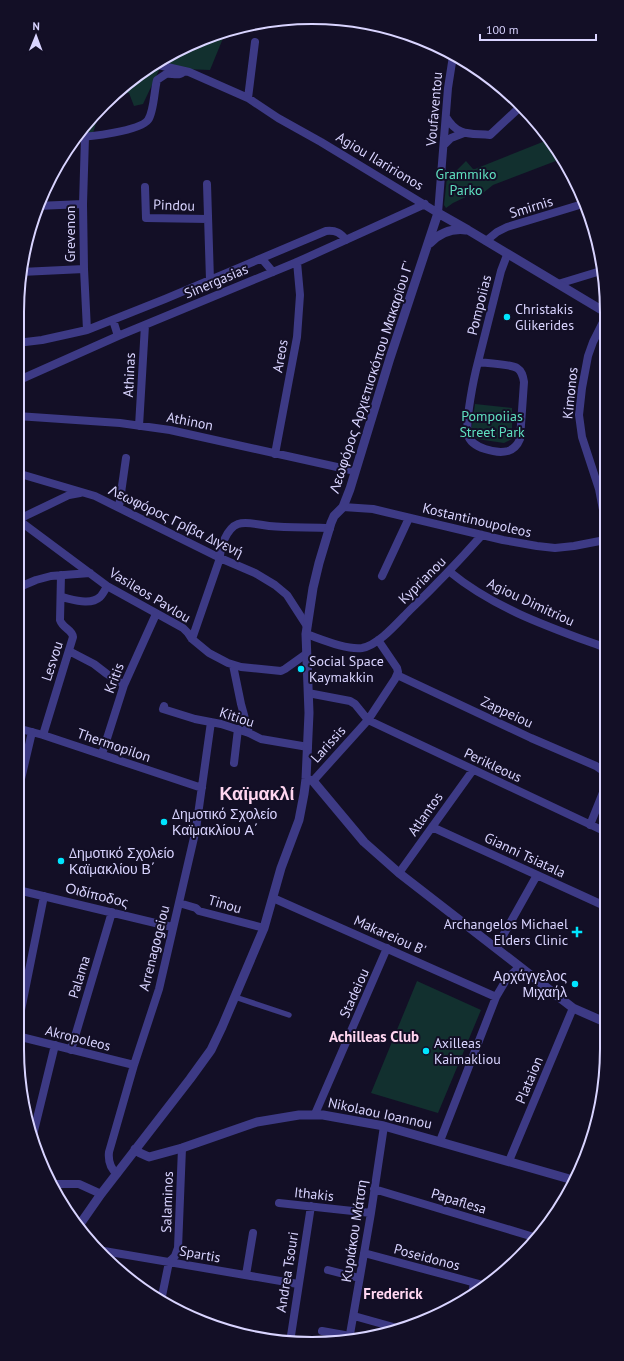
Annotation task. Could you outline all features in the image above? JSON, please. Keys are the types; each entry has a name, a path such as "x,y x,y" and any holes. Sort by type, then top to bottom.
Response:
{"street":[{"path":"248,98 255,42"},
{"name":"Voufaventou","path":"438,213 452,61"},
{"name":"Agiou Ilaririonos","path":"163,66 184,71 221,85 248,98 278,118 321,142 507,255 600,309"},
{"path":"85,137 144,124 151,114 157,80 166,74 179,75 184,71"},
{"path":"446,117 456,130 464,133 490,135 517,109"},
{"path":"444,145 451,138 464,133"},
{"name":"Grevenon","path":"85,137 83,204 87,330"},
{"name":"Pindou","path":"207,184 210,280"},
{"name":"Pindou","path":"144,187 146,218 208,219"},
{"path":"44,206 83,204"},
{"name":"Sinergasias","path":"24,378 118,336 297,262 424,204"},
{"name":"Smirnis","path":"486,241 497,232 507,227 579,205"},
{"name":"Λεωφόρος Αρχιεπισκόπου Μακαρίου Γ'","path":"82,1221 135,1149 190,1079 210,1050 264,928 281,868 299,820 310,780 306,630 319,563 334,516 343,507 438,213"},
{"path":"428,244 443,233 454,230 468,230"},
{"path":"24,342 42,340 87,330 262,259 326,231 338,232 346,240"},
{"name":"Pompoiias","path":"478,362 514,367 520,371 523,376 524,382 520,439 516,446 510,450 503,452 482,448 475,445 468,433 469,413 478,362 501,271 507,255"},
{"path":"262,259 273,272"},
{"name":"Areos","path":"275,454 291,374 298,326 300,295 297,262"},
{"path":"27,272 84,269"},
{"path":"558,284 598,272"},
{"path":"113,320 118,336"},
{"name":"Athinas","path":"139,426 145,325"},
{"name":"Kimonos","path":"600,328 588,356 581,396 579,419 584,445 600,494"},
{"name":"Athinon","path":"24,417 170,430 355,471"},
{"path":"118,507 126,458"},
{"name":"Λεωφόρος Γρίβα Διγενή","path":"24,475 83,492 118,507 220,558 255,573 275,585 286,595 306,630"},
{"path":"24,516 69,495 83,492"},
{"name":"Kostantinoupoleos","path":"343,507 374,509 521,544 545,547 574,546 600,541"},
{"path":"382,576 409,518"},
{"path":"24,524 90,573"},
{"path":"192,639 220,558 221,546 232,528 240,524 330,528"},
{"name":"Kyprianou","path":"378,640 450,572 482,535"},
{"name":"Agiou Dimitriou","path":"450,572 470,587 508,609 552,628 600,646"},
{"name":"Vasileos Pavlou","path":"24,585 43,578 90,573 107,586 182,628 192,639 209,653 233,665 241,667 281,671 306,654"},
{"name":"Lesvou","path":"43,735 73,637 73,634 62,626 60,620 61,575"},
{"path":"61,597 91,601 100,597 107,586"},
{"name":"Kritis","path":"102,754 124,685 156,614"},
{"path":"306,630 344,646 359,648 368,646 378,640 397,668 397,675"},
{"path":"69,651 94,664 124,685"},
{"path":"233,665 249,733"},
{"name":"Larissis","path":"310,780 368,720 397,675"},
{"name":"Zappeiou","path":"397,675 600,769"},
{"path":"308,693 350,701 355,704 368,720"},
{"name":"Kitiou","path":"164,706 163,709 238,729 261,738 308,747"},
{"name":"Perikleous","path":"368,720 600,829"},
{"name":"Arrenagogeiou","path":"117,1174 111,1167 109,1155 134,1065 159,989 172,927 196,829 211,722"},
{"path":"234,763 238,729"},
{"name":"Thermopilon","path":"24,730 102,754 202,788"},
{"path":"24,766 32,732"},
{"name":"Atlantos","path":"399,872 472,770"},
{"path":"310,780 364,842 399,872 573,1008 600,1020"},
{"path":"590,825 600,800"},
{"name":"Gianni Tsiatala","path":"432,827 600,904"},
{"path":"496,948 537,875"},
{"name":"Οιδίποδος","path":"24,891 172,927"},
{"path":"24,995 44,896"},
{"name":"Makareiou B'","path":"272,898 496,997"},
{"name":"Tinou","path":"179,903 196,908 199,911 264,928"},
{"name":"Palama","path":"71,1050 112,912"},
{"name":"Stadeiou","path":"315,1114 387,948"},
{"path":"440,1141 496,997 506,980 520,966"},
{"path":"235,996 289,1015"},
{"name":"Plataion","path":"509,1161 573,1008"},
{"name":"Akropoleos","path":"24,1038 134,1065"},
{"path":"32,1117 55,1045"},
{"name":"Nikolaou Ioannou","path":"135,1149 149,1157 182,1148 257,1122 288,1116 315,1114 384,1126 569,1179"},
{"name":"Κυριάκου Μάτση","path":"350,1335 371,1213 384,1126"},
{"name":"Salaminos","path":"163,1295 170,1262 175,1256 178,1248 182,1148"},
{"path":"58,1184 79,1184 101,1194"},
{"name":"Papaflesa","path":"374,1189 531,1236"},
{"name":"Ithakis","path":"279,1203 371,1213"},
{"name":"Andrea Tsouri","path":"291,1336 311,1206"},
{"path":"246,1275 253,1233"},
{"name":"Spartis","path":"107,1251 298,1284"},
{"name":"Poseidonos","path":"364,1253 478,1284"},
{"path":"328,1270 359,1278"},
{"path":"473,1287 474,1283"},
{"path":"354,1316 390,1326"},
{"path":"322,1331 340,1336"}],"green space":[{"path":"223,38 210,70 160,68 185,54"},
{"path":"160,68 143,104 134,106 129,93 125,93"},
{"path":"97,120 93,133 87,133"},
{"name":"Grammiko Parko","path":"543,142 556,161 493,185 478,197 474,193 446,208 444,205 447,177 452,175 466,161 473,169"},
{"name":"Pompoiias Street Park","path":"475,404 512,408 512,439 504,443 477,439 471,433"},
{"name":"Axilleas Kaimakliou","path":"417,981 481,1010 438,1113 371,1093"}],"place":[{"name":"Christakis Glikerides","path":"507,317"},
{"name":"Social Space Kaymakkin","path":"301,669"},
{"name":"Δημοτικό Σχολείο Καϊμακλίου Α΄","path":"164,822"},
{"name":"Δημοτικό Σχολείο Καϊμακλίου Β΄","path":"61,861"},
{"name":"Archangelos Michael Elders Clinic","path":"577,932"},
{"name":"Αρχάγγελος Μιχαήλ","path":"575,984"},
{"name":"Axilleas Kaimakliou","path":"426,1051"}],"district":[{"name":"Καϊμακλί","path":"257,794"},
{"name":"Achilleas Club","path":"374,1037"},
{"name":"Frederick","path":"393,1294"}]}
